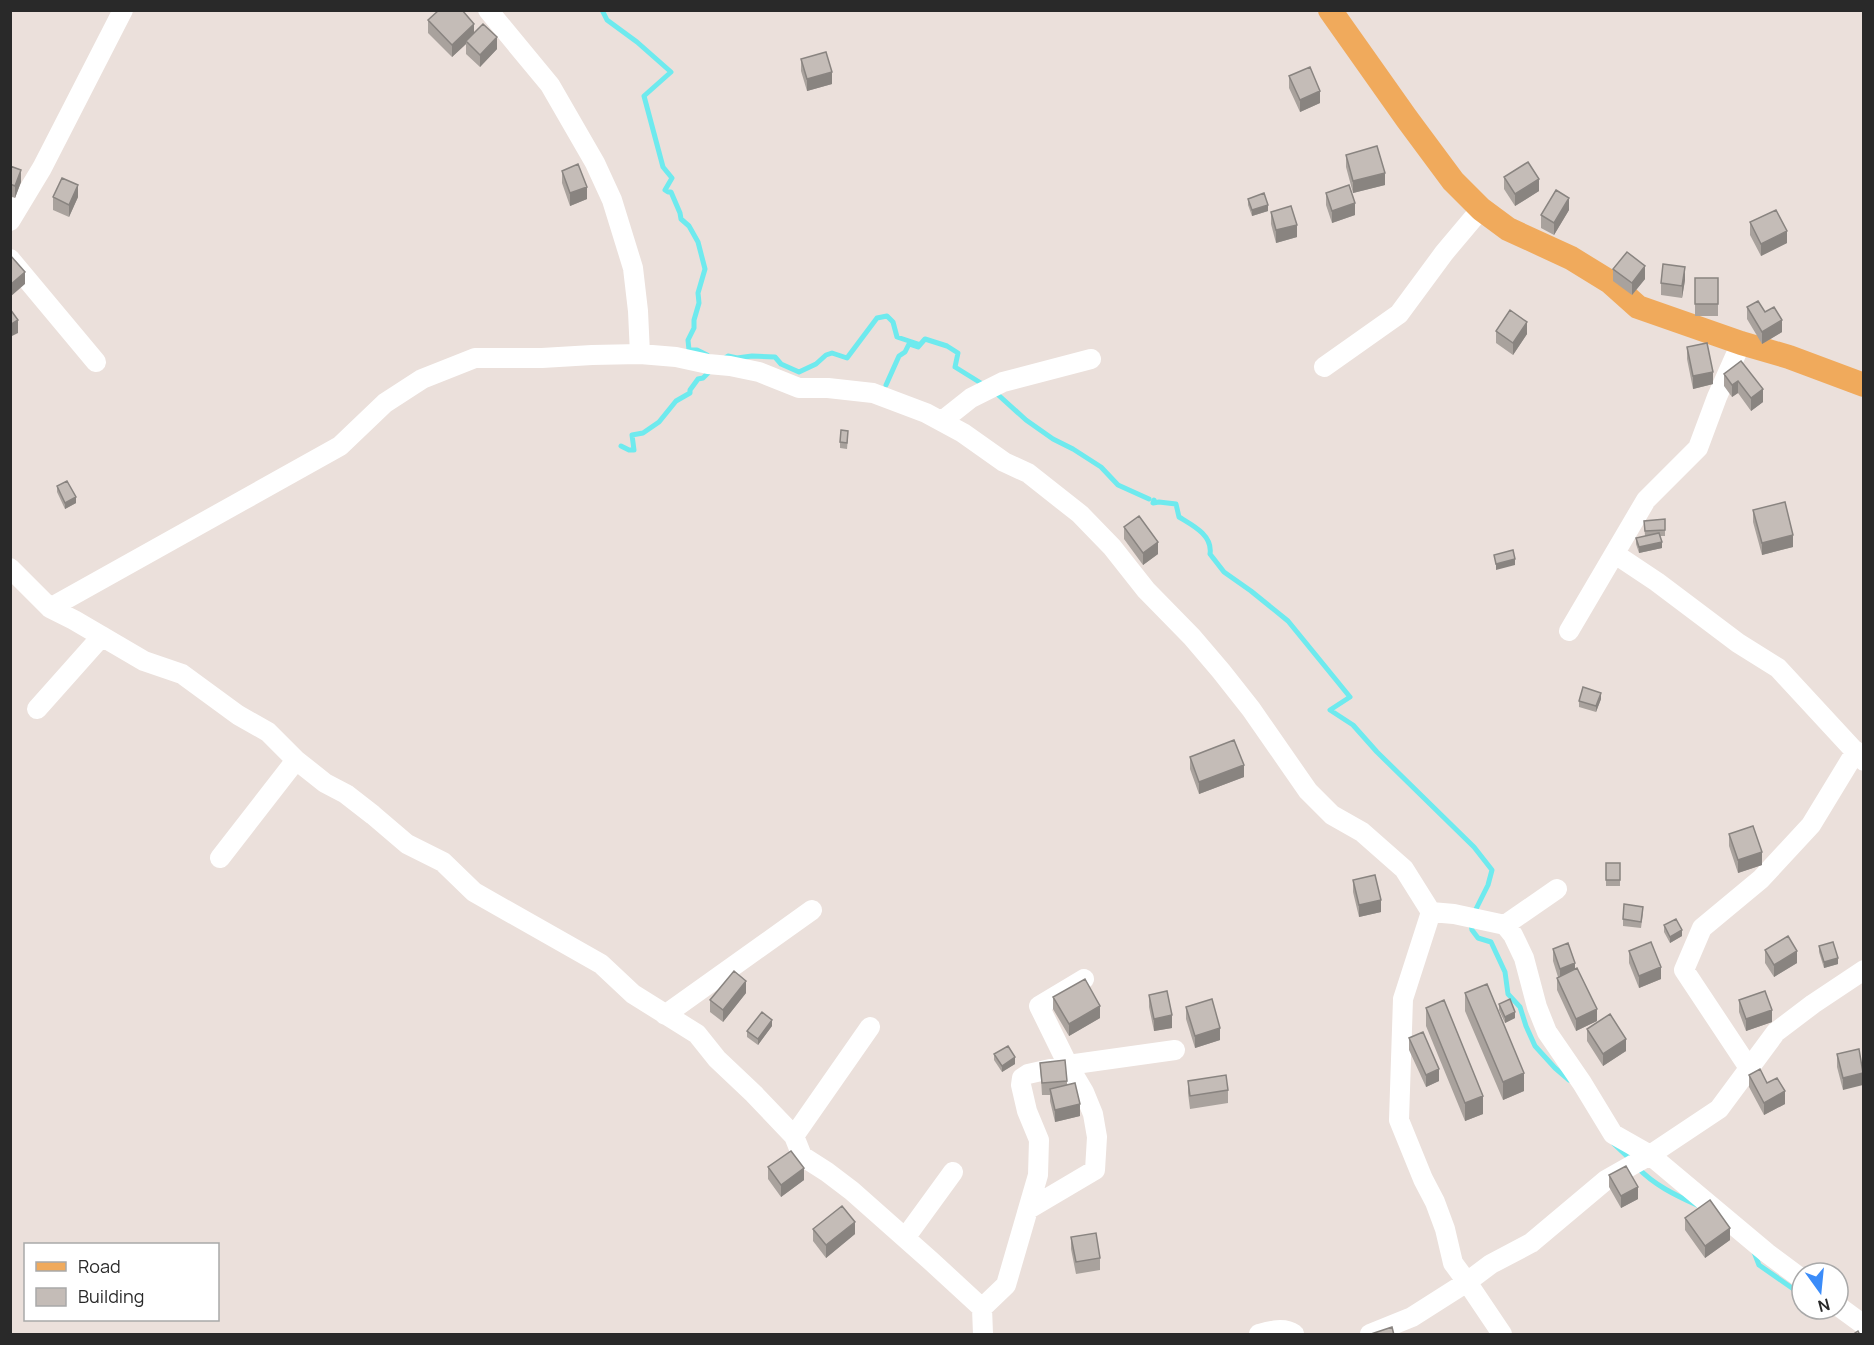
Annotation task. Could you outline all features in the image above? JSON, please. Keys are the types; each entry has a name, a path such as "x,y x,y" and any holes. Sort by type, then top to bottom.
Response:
{"main road":[{"path":"1330,10 1447,172 1480,209 1508,229 1571,258 1610,282 1638,307 1741,343 1790,357 1863,385"}],"street":[{"path":"10,221 47,159 123,10"},
{"path":"488,10 550,85 595,163 612,200 633,268 640,354"},
{"path":"1324,367 1399,314 1480,209"},
{"path":"10,259 96,362"},
{"path":"1569,631 1646,500 1698,448 1741,343"},
{"path":"50,608 340,446 385,403 422,379 475,358 640,354 676,357 759,372 799,388 828,388 873,393 942,421 1004,462 1028,473 1080,514 1221,671 1251,709 1308,791 1332,815 1362,832 1404,869 1431,912 1403,999 1399,1120 1435,1202 1445,1229 1453,1263 1502,1335"},
{"path":"942,421 971,398 1003,382 1090,359"},
{"path":"1615,554 1657,582 1738,643 1778,668 1860,756 1811,825 1761,879 1702,928 1684,970 1749,1068"},
{"path":"10,568 50,608 144,661 182,674 238,715 268,732 296,760 325,783 346,794 373,814 407,844 443,862 474,892 601,964 633,994 697,1034 717,1059 794,1136 802,1156 852,1191 982,1308 983,1335"},
{"path":"37,709 102,636"},
{"path":"220,858 296,760"},
{"path":"1505,925 1557,889"},
{"path":"665,1015 812,909"},
{"path":"1431,912 1454,914 1505,925 1514,935 1524,958 1537,1006 1552,1039 1613,1134 1650,1155 1790,1270"},
{"path":"1370,1335 1412,1317 1491,1264 1531,1243 1606,1180 1650,1155 1719,1109 1776,1032 1863,970"},
{"path":"1029,1209 1095,1170 1097,1137 1093,1114 1040,1006 1084,979"},
{"path":"794,1136 870,1027"},
{"path":"982,1308 1006,1285 1038,1174 1039,1140 1027,1112 1021,1085 1022,1078 1028,1074 1068,1065 1175,1050"},
{"path":"905,1238 953,1172"},
{"path":"1850,1315 1863,1325"},
{"path":"1259,1335 1277,1330 1290,1331 1294,1335"}],"building":[{"path":"439,10 462,10 474,24 452,45 428,20"},
{"path":"483,24 497,37 480,55 466,41"},
{"path":"826,52 832,72 807,79 801,59"},
{"path":"1310,67 1320,91 1300,100 1289,76"},
{"path":"1377,146 1385,173 1353,181 1346,155"},
{"path":"1528,162 1539,179 1515,194 1504,177"},
{"path":"578,164 587,187 570,193 562,171"},
{"path":"10,166 21,170 15,186 10,184"},
{"path":"62,178 78,185 69,205 53,197"},
{"path":"1349,185 1355,203 1332,211 1326,193"},
{"path":"1556,190 1569,198 1554,223 1541,215"},
{"path":"1264,193 1268,205 1252,210 1248,199"},
{"path":"1291,206 1297,225 1276,230 1271,212"},
{"path":"1776,210 1787,231 1761,244 1750,222"},
{"path":"1627,252 1645,266 1632,283 1613,269"},
{"path":"10,255 25,272 10,285"},
{"path":"1663,264 1685,267 1682,286 1661,283"},
{"path":"1695,278 1718,278 1718,304 1695,304"},
{"path":"1758,301 1765,312 1774,307 1782,320 1762,332 1747,307"},
{"path":"10,309 18,320 10,325"},
{"path":"1510,310 1527,322 1513,343 1496,331"},
{"path":"1707,343 1713,372 1693,376 1687,347"},
{"path":"1741,361 1763,389 1751,398 1738,381 1732,385 1724,374"},
{"path":"841,430 848,431 847,443 840,442"},
{"path":"67,481 76,497 65,503 57,486"},
{"path":"1785,502 1793,535 1762,543 1753,510"},
{"path":"1139,516 1158,542 1143,553 1124,527"},
{"path":"1665,519 1665,530 1645,531 1644,521"},
{"path":"1659,533 1662,542 1639,547 1636,538"},
{"path":"1513,550 1515,559 1496,564 1494,555"},
{"path":"1583,687 1601,693 1596,706 1579,701"},
{"path":"1234,740 1244,765 1199,782 1190,757"},
{"path":"1753,826 1762,852 1738,860 1729,834"},
{"path":"1606,863 1620,863 1620,880 1606,880"},
{"path":"1375,875 1381,900 1359,905 1353,880"},
{"path":"1624,904 1643,907 1641,922 1623,919"},
{"path":"1676,919 1682,930 1670,937 1664,925"},
{"path":"1788,936 1797,951 1774,965 1765,950"},
{"path":"1651,942 1661,967 1639,976 1629,951"},
{"path":"1833,942 1838,958 1824,962 1819,946"},
{"path":"1568,943 1575,963 1560,969 1553,949"},
{"path":"1577,968 1597,1009 1576,1019 1557,978"},
{"path":"734,971 746,981 723,1010 710,1000"},
{"path":"1085,979 1100,1006 1069,1024 1053,997"},
{"path":"1487,984 1524,1073 1503,1082 1465,993"},
{"path":"1167,991 1172,1015 1154,1019 1149,995"},
{"path":"1765,991 1772,1010 1746,1019 1739,1000"},
{"path":"1212,999 1220,1028 1195,1036 1186,1007"},
{"path":"1510,999 1515,1012 1505,1017 1499,1004"},
{"path":"1444,1000 1483,1096 1465,1103 1426,1008"},
{"path":"762,1012 772,1020 758,1039 747,1031"},
{"path":"1610,1014 1626,1039 1603,1054 1587,1029"},
{"path":"1423,1032 1439,1069 1426,1075 1409,1038"},
{"path":"1008,1046 1015,1057 1002,1066 994,1054"},
{"path":"1859,1049 1863,1073 1843,1078 1837,1054"},
{"path":"1065,1060 1067,1081 1042,1083 1040,1063"},
{"path":"1760,1069 1767,1083 1777,1078 1785,1091 1764,1103 1749,1075"},
{"path":"1226,1075 1228,1090 1190,1096 1188,1081"},
{"path":"1075,1083 1080,1104 1055,1110 1050,1089"},
{"path":"791,1151 804,1168 781,1185 768,1167"},
{"path":"1626,1166 1638,1187 1621,1196 1609,1175"},
{"path":"1710,1200 1730,1228 1705,1246 1685,1218"},
{"path":"842,1206 855,1222 826,1245 813,1229"},
{"path":"1096,1233 1100,1258 1076,1262 1071,1237"},
{"path":"1392,1327 1394,1335 1368,1335"}],"waterway":[{"path":"602,10 607,20 637,42 671,72 644,96 663,167 672,178 665,190 671,192 681,219 689,226 698,242 705,269 698,293 699,303 694,328 688,340 689,350 697,350 707,355"},
{"path":"725,358 728,356 737,358 775,357 781,364 799,372 832,353 847,358 877,318 887,316 893,322 897,337 918,344 917,346"},
{"path":"886,385 899,356 905,352 909,344 918,347 925,339 947,346 958,353 955,367 984,385"},
{"path":"621,446 634,450 632,435 643,433 659,422 676,401 690,393 698,379 703,378 711,370"},
{"path":"995,392 1026,420 1101,467 1118,485 1149,499"},
{"path":"1154,500 1153,503 1176,504 1179,517 1205,536 1210,547 1210,554 1224,572 1288,621 1350,697 1330,710 1353,725 1377,752 1474,847 1492,870 1488,885 1473,915"},
{"path":"1471,924 1478,938 1491,942 1505,972 1508,994 1520,1007 1535,1046 1569,1080"},
{"path":"1614,1144 1631,1160"},
{"path":"1637,1167 1658,1184 1697,1205"},
{"path":"1754,1252 1759,1265 1790,1287"}]}
